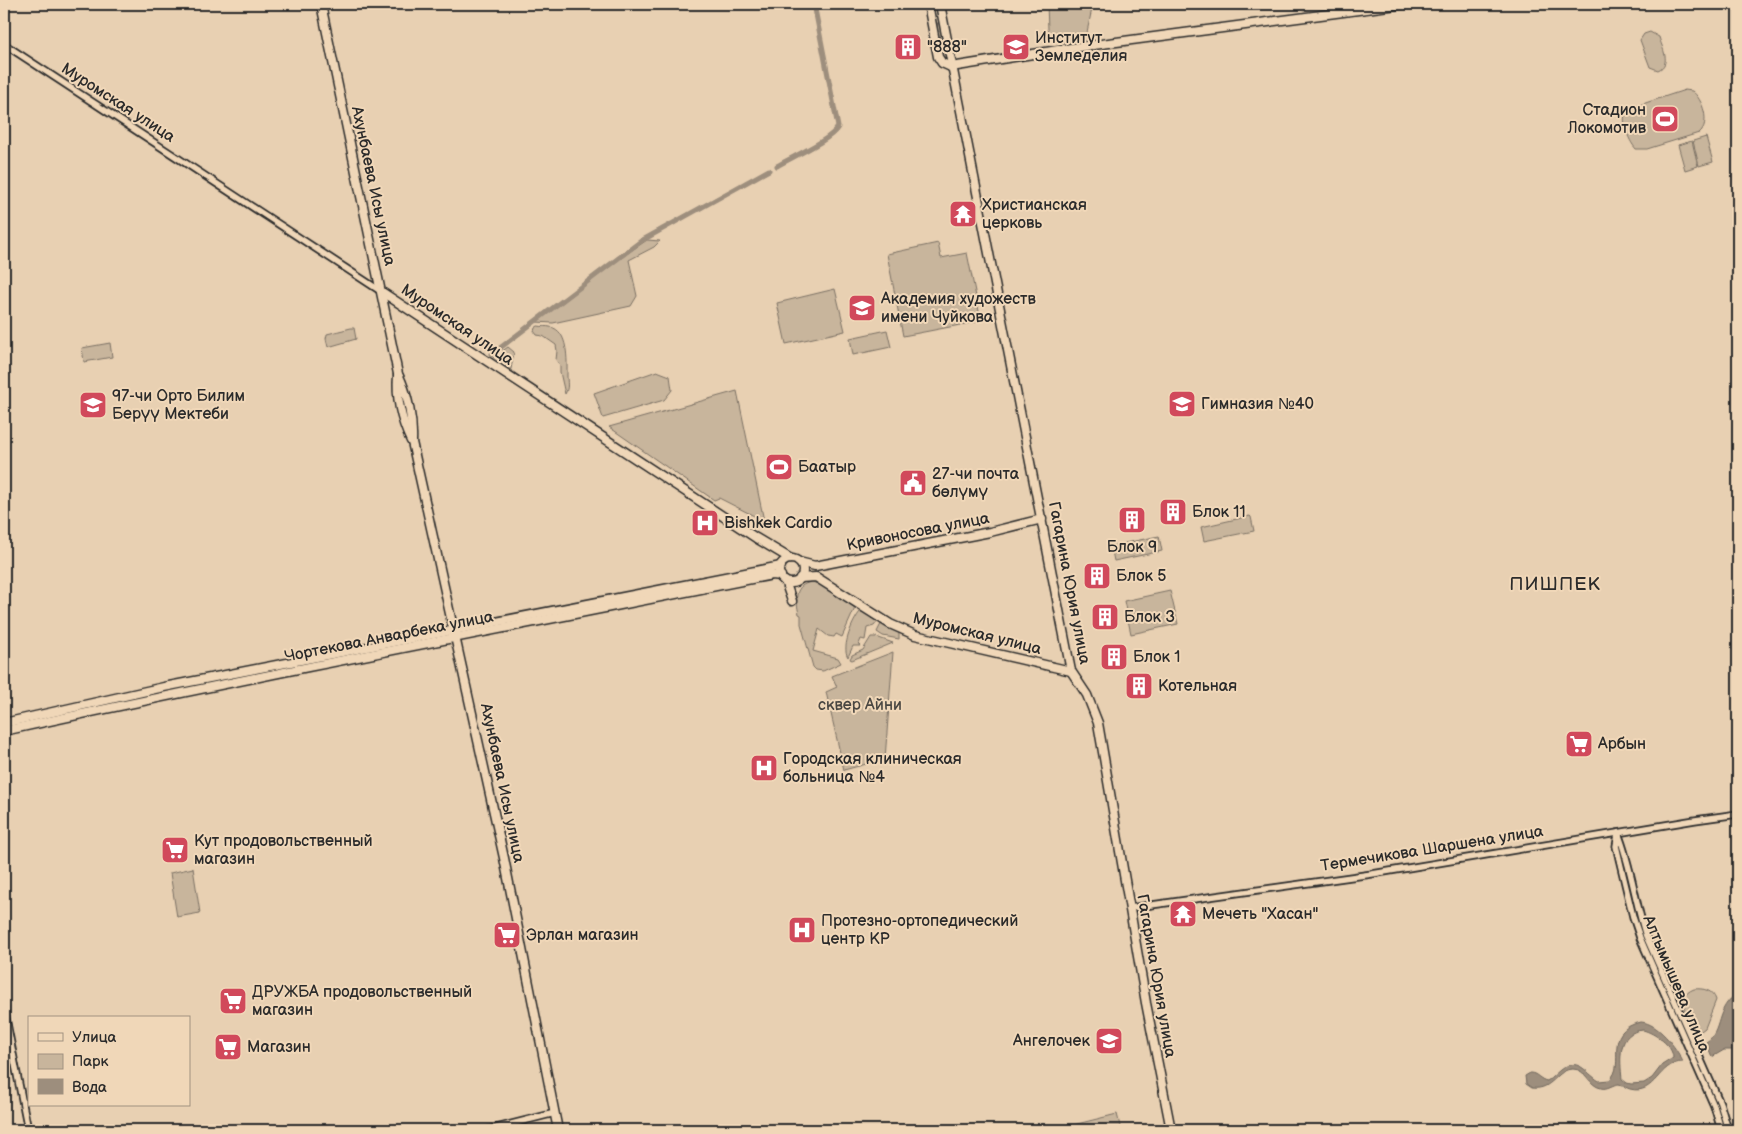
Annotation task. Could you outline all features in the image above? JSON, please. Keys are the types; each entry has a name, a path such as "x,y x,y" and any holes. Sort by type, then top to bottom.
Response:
{"main road":[{"name":"Ахунбаева Исы улица","path":"321,4 398,374 403,384 409,411 412,442 504,858 558,1130"},
{"name":"Гагарина Юрия улица","path":"928,4 938,57 942,63 951,67"},
{"path":"951,67 1071,48 1404,4"},
{"name":"Гагарина Юрия улица","path":"940,7 1071,671 1087,696 1098,723 1171,1130"},
{"path":"930,14 940,7"},
{"name":"Муромская улица","path":"382,292 770,547 795,560"},
{"name":"Кривоносова улица","path":"795,560 815,566 990,532 1042,519"},
{"path":"770,547 781,565 783,578 792,601 793,590 803,570 795,560 786,560 781,565"},
{"name":"Чортекова Анварбека улица","path":"4,731 781,565"},
{"path":"783,578 791,582 816,578 812,571 815,566"},
{"name":"Чортекова Анварбека улица","path":"4,722 432,634 455,634 772,575 783,578"},
{"name":"Муромская улица","path":"816,578 890,624 915,635 1071,671"}],"street":[{"name":"Муромская улица","path":"4,44 382,292"},
{"name":"Термечикова Шаршена улица","path":"1130,908 1372,874 1738,814"},
{"name":"Алтымышева улица","path":"1618,833 1616,846 1640,938 1714,1106 1720,1130"},
{"name":"Алтымышева улица","path":"1618,833 1623,844 1639,915 1646,936 1720,1103 1728,1130"},
{"path":"4,1008 28,1130"},
{"path":"488,1130 555,1113"}],"green space":[{"path":"1047,4 1053,4 1060,9 1074,4 1077,7 1093,4 1087,32 1072,45 1051,37 1048,29"},
{"path":"937,23 940,23 947,56 946,60 941,58"},
{"path":"1650,32 1659,37 1665,55 1664,64 1658,70 1650,67 1640,40 1644,34"},
{"name":"Стадион Локомотив","path":"1685,90 1692,91 1702,105 1705,118 1703,129 1699,133 1647,149 1636,149 1626,129 1624,118 1627,109"},
{"path":"1706,137 1713,162 1699,166 1693,141"},
{"path":"1692,141 1698,166 1685,170 1678,145"},
{"path":"647,240 660,241 654,247 629,260 637,296 631,306 553,323 536,322 619,260"},
{"path":"938,243 941,258 967,253 981,321 903,336 887,254"},
{"path":"835,289 845,331 786,344 777,303"},
{"path":"538,326 556,329 564,340 567,362 567,387 565,394 560,365 556,360 556,345 543,336 537,335 534,331"},
{"path":"354,328 356,339 328,347 327,334"},
{"path":"887,330 891,347 853,355 850,338"},
{"path":"110,343 112,357 84,362 82,348"},
{"path":"508,347 514,352 509,372 490,360"},
{"path":"657,371 670,376 672,390 664,400 603,418 594,393"},
{"path":"737,391 764,521 719,498 714,500 609,427"},
{"path":"1250,516 1254,531 1204,541 1201,527"},
{"path":"1159,536 1162,551 1114,561 1111,546"},
{"path":"812,582 821,585 855,608 842,637 836,634 834,637 828,636 819,629 813,651 838,658 841,663 823,671 816,670 813,667 797,604 799,590 802,586"},
{"path":"1170,591 1178,624 1131,634 1124,601"},
{"path":"860,612 864,612 878,621 874,626 867,628 865,640 861,639 859,644 861,646 853,646 848,657 846,653 847,640 851,627"},
{"path":"881,624 899,633 899,639 883,636 877,632"},
{"path":"871,637 893,643 852,660 850,659 852,655 863,650"},
{"name":"сквер Айни","path":"893,652 885,759 844,770 826,692 837,687 832,676"},
{"path":"193,868 200,913 177,917 170,873"},
{"path":"1694,989 1707,990 1713,994 1716,1000 1705,1028 1695,1032 1684,1008 1684,997"},
{"path":"1117,1114 1121,1130 1053,1130"}],"water":[{"path":"1738,993 1738,1050 1724,1050 1712,1057 1706,1042 1715,1032 1725,1006"},
{"path":"1641,1022 1647,1023 1660,1031 1671,1043 1683,1062 1675,1063 1668,1067 1652,1084 1639,1090 1630,1089 1619,1084 1606,1088 1597,1087 1581,1072 1573,1069 1562,1072 1550,1083 1539,1088 1532,1088 1526,1084 1525,1076 1530,1073 1547,1081 1566,1066 1572,1065 1581,1067 1599,1081 1609,1080 1614,1074 1616,1066 1618,1040 1621,1033 1629,1026","holes":["1643,1030 1666,1044 1673,1058 1662,1065 1652,1078 1644,1083 1627,1083 1622,1079 1621,1071 1621,1055 1624,1041 1635,1032"]}],"waterway":[{"path":"777,166 820,143 838,127 814,4"},
{"path":"492,354 641,241 769,170"}],"place":[{"name":"\"888\"","path":"908,47"},
{"name":"Институт Земледелия","path":"1016,47"},
{"name":"Стадион Локомотив","path":"1665,119"},
{"name":"Христианская церковь","path":"963,214"},
{"name":"Академия художеств имени Чуйкова","path":"862,308"},
{"name":"Гимназия №40","path":"1182,404"},
{"name":"97-чи Орто Билим Берүү Мектеби","path":"93,405"},
{"name":"Баатыр","path":"779,467"},
{"name":"27-чи почта бөлүмү","path":"913,483"},
{"name":"Блок 11","path":"1173,512"},
{"name":"Блок 9","path":"1132,520"},
{"name":"Bishkek Cardio","path":"705,523"},
{"name":"Блок 5","path":"1097,576"},
{"name":"Блок 3","path":"1105,617"},
{"name":"Блок 1","path":"1114,657"},
{"name":"Котельная","path":"1139,686"},
{"name":"Арбын","path":"1579,744"},
{"name":"Городская клиническая больница №4","path":"764,768"},
{"name":"Кут продовольственный магазин","path":"175,850"},
{"name":"Мечеть \"Хасан\"","path":"1183,914"},
{"name":"Протезно-ортопедический центр КР","path":"802,930"},
{"name":"Эрлан магазин","path":"507,935"},
{"name":"ДРУЖБА продовольственный магазин","path":"233,1001"},
{"name":"Ангелочек","path":"1109,1041"},
{"name":"Магазин","path":"228,1047"}],"district":[{"name":"ПИШПЕК","path":"1555,584"}]}
